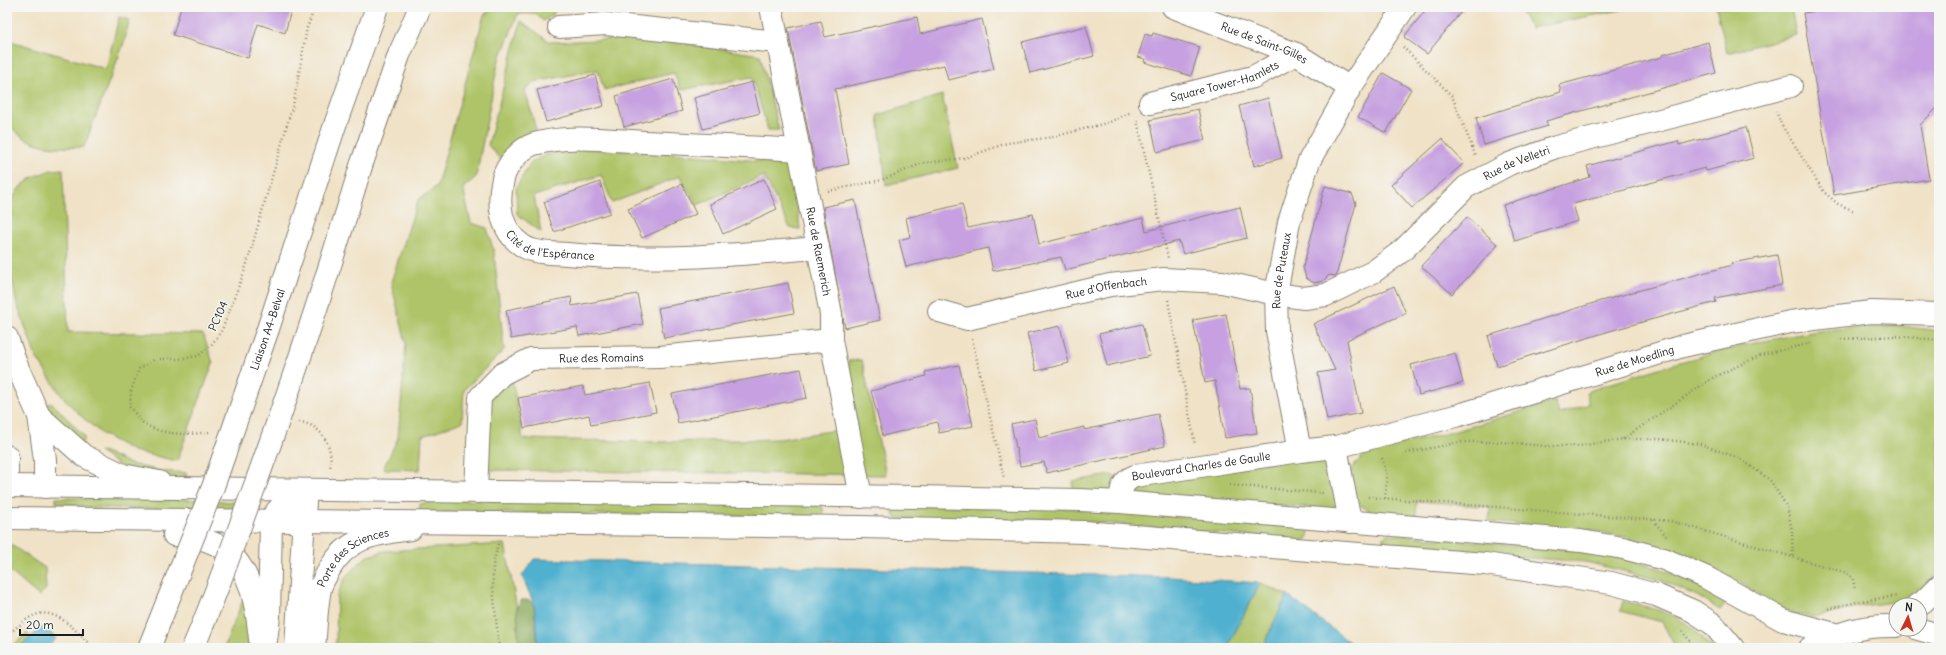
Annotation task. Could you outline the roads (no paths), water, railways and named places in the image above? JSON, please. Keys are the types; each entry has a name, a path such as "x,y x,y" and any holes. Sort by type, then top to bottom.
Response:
{"main road":[{"name":"Liaison A4-Belval","path":"149,648 213,487 268,329 336,122 378,7"},
{"path":"193,648 208,616 279,420 310,330 399,55 420,7"},
{"name":"Rue de Raemerich","path":"771,7 831,314 831,340 861,496 860,527"},
{"name":"Rue de Saint-Gilles","path":"1173,7 1296,54 1350,88"},
{"name":"Rue de Puteaux","path":"1300,451 1277,331 1276,294 1289,222 1309,161 1350,88 1406,7"},
{"path":"559,27 606,24 778,42"},
{"name":"Square Tower-Hamlets","path":"1142,107 1254,77 1296,54"},
{"name":"Rue de Velletri","path":"1276,294 1304,298 1326,295 1373,272 1402,251 1466,187 1509,164 1556,147 1791,86"},
{"name":"Cité de l'Espérance","path":"799,150 602,139 553,140 532,144 513,159 504,175 500,192 500,210 504,222 510,232 523,247 536,251 603,257 706,257 818,248"},
{"name":"Rue d'Offenbach","path":"939,311 967,319 1110,285 1169,279 1222,282 1276,294"},
{"name":"Rue de Moedling","path":"1336,447 1459,415 1683,346 1790,322 1871,312 1939,314"},
{"path":"7,338 16,364 39,416 45,460 45,487"},
{"name":"Rue des Romains","path":"476,492 480,397 502,374 530,359 660,357 831,340"},
{"path":"39,416 84,456 124,475 197,488"},
{"path":"1300,451 1336,447 1350,522"},
{"name":"Boulevard Charles de Gaulle","path":"1120,502 1122,485 1127,479 1135,476 1300,451"},
{"path":"7,456 7,478"},
{"path":"7,486 197,488 393,500 438,491 861,496 1120,502 1581,541 1623,548 1664,559 1705,578 1783,620 1835,634"},
{"path":"7,502 45,487"},
{"path":"265,648 269,617 272,521 275,511 286,503 305,494"},
{"name":"Porte des Sciences","path":"296,648 305,494"},
{"path":"7,518 860,527 1084,532 1485,564 1611,583 1656,595 1693,611 1713,624 1733,648"},
{"name":"Porte des Sciences","path":"314,648 320,588 334,562 351,545 375,534 450,523"},
{"path":"7,532 186,536 210,542 225,550 238,561 249,580 257,610 262,648"},
{"path":"1928,597 1939,586"},
{"path":"1810,648 1835,634 1886,626"},
{"path":"1928,632 1939,635"}],"water":[{"path":"534,559 1170,577 1260,583 1227,648 538,648 534,604 522,576"},
{"path":"1287,595 1357,648 1262,648"},
{"path":"44,626 56,639 47,648 18,648"}]}
